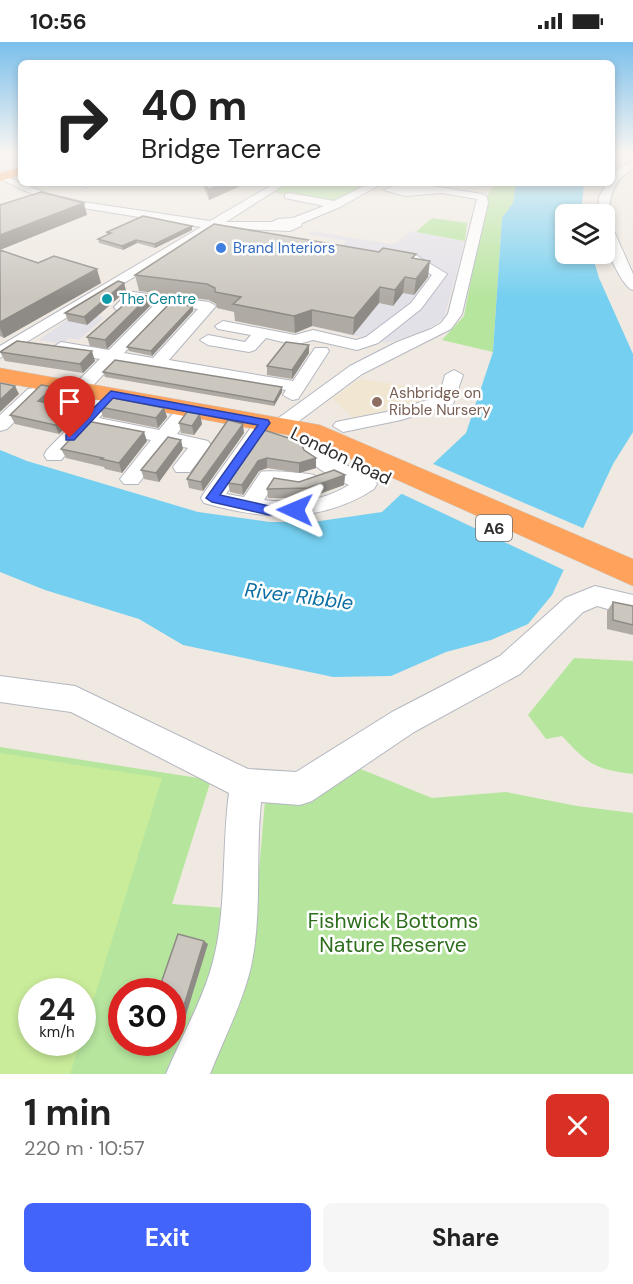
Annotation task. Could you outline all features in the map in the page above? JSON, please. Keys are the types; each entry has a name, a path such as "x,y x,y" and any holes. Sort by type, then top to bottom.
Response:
{"highway":[{"name":"A6","path":"0,375 272,424"},
{"name":"London Road","path":"272,424 327,436 412,482 585,561"},
{"name":"A6","path":"585,561 633,573"},
{"name":"A6","path":"585,561 633,592"}],"street":[{"path":"24,203 30,201"},
{"path":"66,201 212,225 275,226 281,221 294,222 343,201"},
{"path":"0,353 252,201"},
{"path":"316,201 336,205"},
{"path":"318,397 346,424 327,436 313,454 336,470 366,484 338,500 311,508 282,511 249,507 212,498 272,424 318,397 356,370 446,326 455,314 483,201"},
{"path":"137,221 150,214"},
{"path":"615,251 633,286"},
{"path":"337,367 357,345 372,340 416,306 440,274 414,258"},
{"path":"100,276 102,280 116,284"},
{"path":"107,319 133,296 209,306 158,362"},
{"path":"80,389 167,300"},
{"path":"223,326 295,340 313,335 357,345"},
{"path":"137,329 182,335"},
{"path":"208,340 249,347 262,333"},
{"path":"73,349 90,334"},
{"path":"20,341 248,378 295,391 316,358 337,367 356,370"},
{"path":"248,378 265,354"},
{"path":"327,436 447,400 454,375"},
{"path":"0,426 44,383"},
{"path":"54,455 111,394"},
{"path":"131,479 187,408"},
{"path":"86,421 201,445 183,467"},
{"path":"249,507 268,477 299,482 325,476"},
{"path":"0,689 75,699 246,785 300,789 403,722 510,665 574,605 595,596 620,600 633,606"},
{"path":"188,1074 230,972 241,900 240,836 246,785"}],"shaded area":[{"path":"312,231 390,244 396,243 411,231 465,241 444,318 429,329 387,343 305,325 307,277 347,241 307,234"},
{"path":"78,312 105,317 79,340 69,338 62,344 39,340"},
{"name":"Ashbridge on Ribble Nursery","path":"360,379 438,391 435,398 353,418 332,398"}],"green space":[{"path":"486,201 513,201 502,218 493,352 442,340 464,316"},
{"path":"432,218 467,223 465,241 416,232"},
{"path":"574,658 633,661 633,774 609,770 593,764 562,736 546,739 528,715"},
{"path":"0,747 211,780 172,904 226,908 187,1074 0,1074"},
{"path":"0,753 162,778 96,992 96,978 18,978 18,1056 76,1056 70,1074 0,1074"},
{"name":"Fishwick Bottoms Nature Reserve","path":"341,761 432,798 506,792 577,806 633,813 633,1074 208,1074 257,893 265,801"}],"water":[{"name":"River Ribble","path":"513,201 582,201 582,204 555,204 555,264 595,264 633,354 633,432 613,464 552,595 528,624 491,640 446,652 391,676 333,677 183,645 139,619 45,590 0,572 0,450 27,461 198,512 270,522 313,522 382,512 466,433 493,352 502,218"}],"pier":[{"path":"431,463 585,529 566,571 400,493"}],"building":[{"path":"12,201 84,203 0,235 0,205"},
{"path":"143,216 192,226 155,244 136,240 122,246 98,239 111,233 107,232"},
{"path":"214,224 379,252 383,248 416,254 412,258 430,261 416,279 405,277 395,290 380,287 354,318 312,310 294,316 233,304 241,297 215,292 215,288 207,284 135,275"},
{"path":"0,250 38,263 54,256 97,269 0,322"},
{"path":"118,281 124,283 84,317 65,313"},
{"path":"135,295 149,296 105,340 87,337"},
{"path":"170,303 193,306 151,351 127,347"},
{"path":"17,341 92,351 80,364 0,352"},
{"path":"286,342 309,345 292,370 267,366"},
{"path":"115,360 282,387 274,402 103,372"},
{"path":"0,383 15,386 0,400"},
{"path":"41,385 54,387 38,401 71,409 55,425 10,415"},
{"path":"109,397 164,408 156,418 100,407"},
{"path":"187,412 200,414 192,426 179,423"},
{"path":"228,420 243,424 201,482 187,479"},
{"path":"87,421 144,432 119,463 61,449"},
{"path":"264,430 301,442 304,450 316,458 299,463 267,458 258,461 242,485 228,483"},
{"path":"168,437 181,440 156,473 141,470"},
{"path":"334,470 345,475 308,488 267,489 274,478 299,482"},
{"path":"613,602 633,606 633,625 613,620"},
{"path":"178,934 204,941 186,999 186,978 163,978"}],"place":[{"name":"Brand Interiors","path":"221,248"},
{"name":"The Centre","path":"107,299"},
{"name":"Ashbridge on Ribble Nursery","path":"377,402"}],"route":[{"path":"70,438 111,394 264,423 212,498 269,510 295,510"}]}
